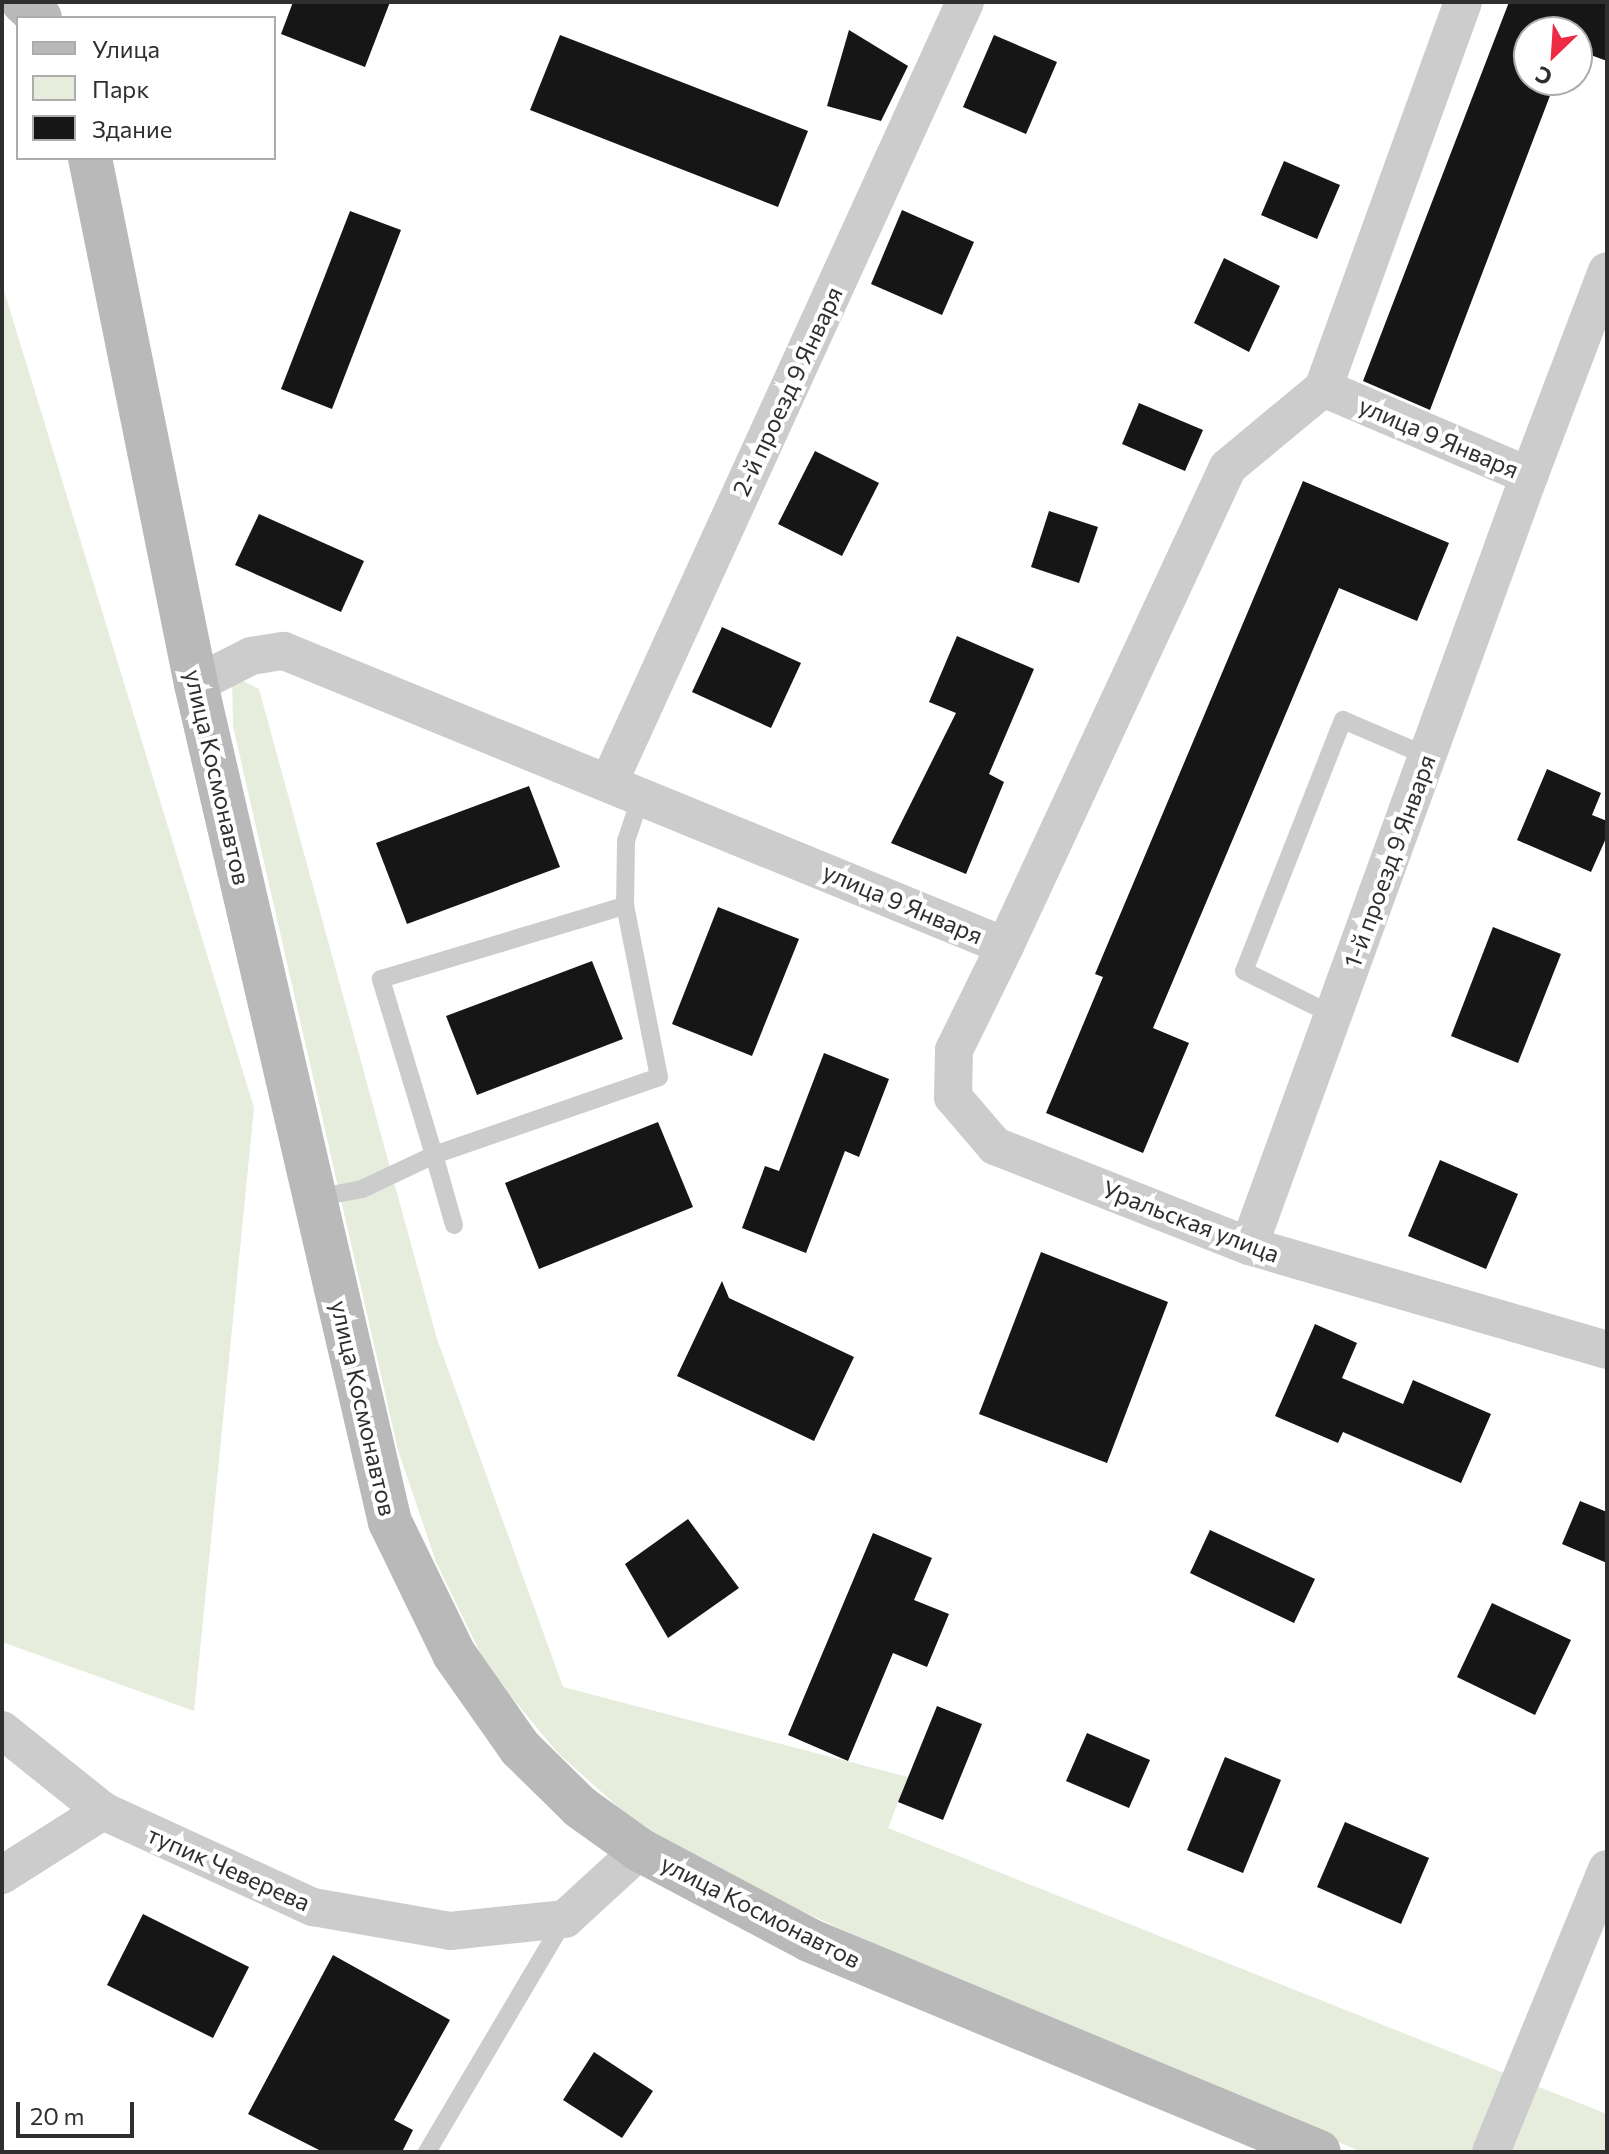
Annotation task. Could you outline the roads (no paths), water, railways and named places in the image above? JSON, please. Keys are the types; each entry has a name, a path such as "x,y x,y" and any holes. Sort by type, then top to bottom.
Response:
{"main road":[{"path":"23,2 38,16"},
{"name":"улица Космонавтов","path":"90,160 196,684 390,1522 454,1654 520,1748 580,1807 640,1850 809,1940 1319,2152"}],"street":[{"name":"2-й проезд 9 Января","path":"626,786 965,2"},
{"path":"1323,388 1463,2"},
{"name":"улица 9 Января","path":"196,684 251,656 284,651 626,786 1005,946 1228,467 1323,388 1529,476 1607,271"},
{"name":"1-й проезд 9 Января","path":"1249,1246 1529,476"},
{"name":"Уральская улица","path":"1005,946 954,1050 953,1097 995,1146 1249,1246 1607,1350"},
{"path":"2,1730 103,1811 2,1875"},
{"name":"тупик Чеверева","path":"103,1811 313,1907 450,1931 565,1919"},
{"path":"565,1919 640,1850"},
{"path":"1491,2152 1607,1869"}],"lane":[{"path":"1333,1015 1244,971 1343,720 1427,756"},
{"path":"315,1198 362,1189 434,1155 659,1077 625,906 626,786"},
{"path":"454,1225 381,979 625,906"},
{"path":"427,2152 565,1919"}]}
